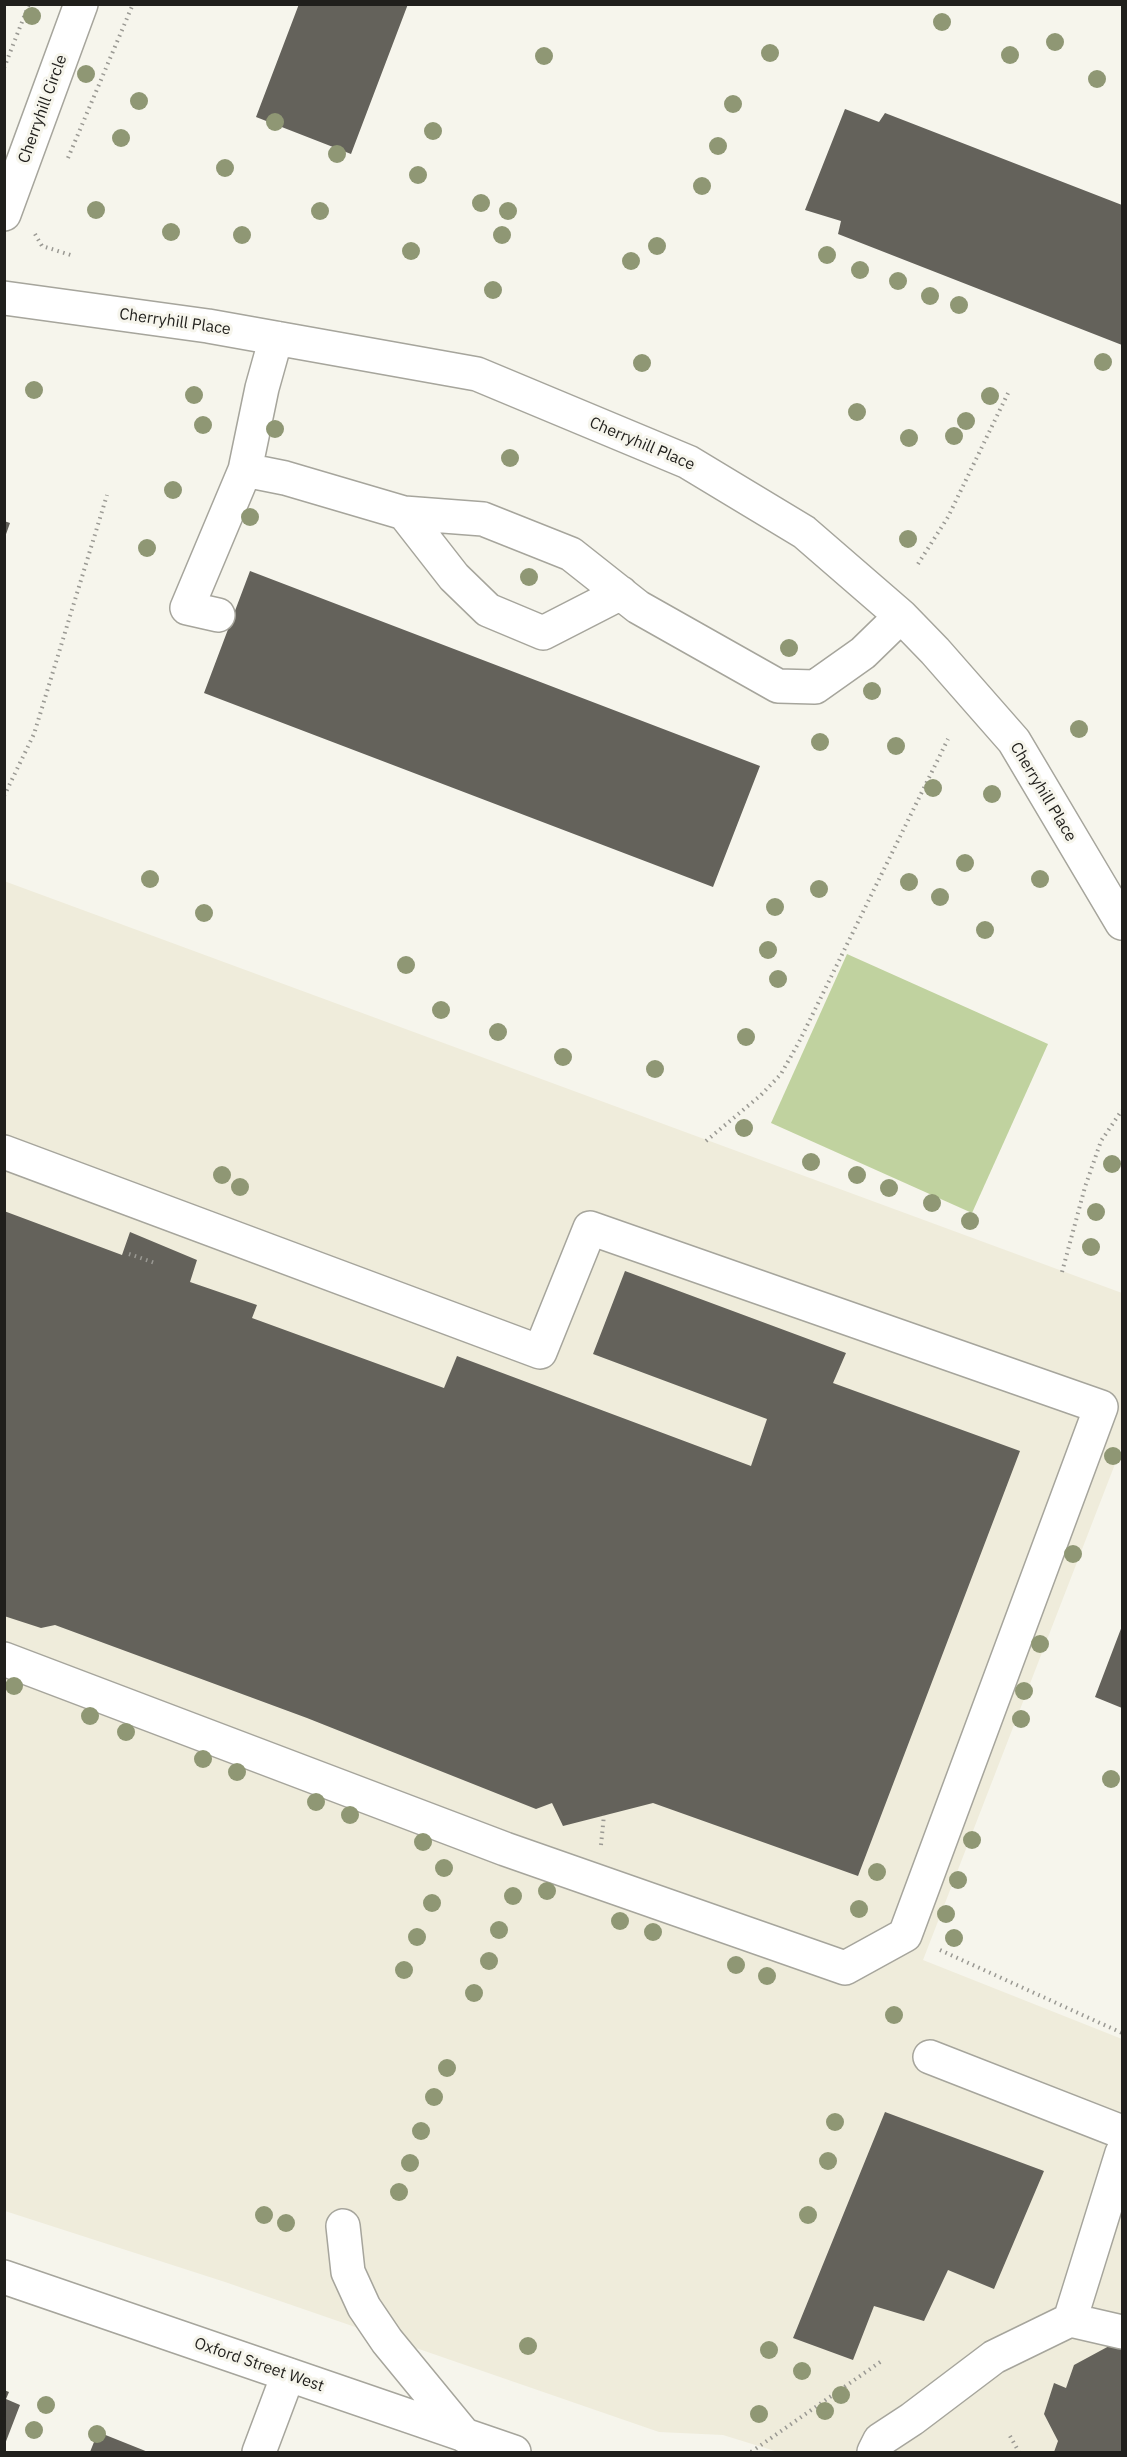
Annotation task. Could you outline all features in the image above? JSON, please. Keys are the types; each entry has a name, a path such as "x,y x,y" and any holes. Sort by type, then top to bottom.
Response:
{"street":[{"name":"Cherryhill Circle","path":"4,213 81,4"},
{"name":"Cherryhill Place","path":"4,298 276,338 477,374 688,462 804,532 901,616 1014,741 1122,923"},
{"path":"218,615 187,608 245,470 262,388 276,338"},
{"path":"245,470 285,478 405,513 483,519 571,554 638,607 778,686 815,687 863,653 901,616"},
{"path":"405,513 454,577 488,610 543,633 621,593"},
{"path":"4,1152 540,1352 590,1228 1101,1407 905,1935 845,1968 505,1849 4,1659"},
{"path":"930,2057 1122,2132"},
{"path":"1070,2320 1122,2153"},
{"path":"343,2226 348,2272 364,2307 387,2341 465,2436"},
{"name":"Oxford Street West","path":"4,2277 514,2452"},
{"path":"874,2452 879,2440 912,2419 994,2357 1070,2320 1122,2332"},
{"path":"259,2452 288,2376"}],"path":[{"path":"4,69 29,4"},
{"path":"68,159 134,4"},
{"path":"40,224 35,235 42,246 74,256"},
{"path":"918,564 948,517 1010,389"},
{"path":"4,796 34,734 107,495"},
{"path":"706,1141 761,1095 781,1074 799,1042 948,739"},
{"path":"1062,1272 1085,1187 1101,1141 1122,1110"},
{"path":"129,1254 154,1263"},
{"path":"938,1949 1122,2033"},
{"path":"751,2452 883,2360"},
{"path":"1010,2436 1019,2452"}],"shaded area":[{"path":"4,881 1122,1293 1122,1446 923,1960 1122,2039 1122,2452 778,2452 723,2435 659,2432 225,2282 5,2211"}],"green space":[{"path":"847,954 1048,1044 972,1213 771,1123"}],"building":[{"path":"299,4 408,4 351,154 256,117"},
{"path":"845,109 879,122 885,113 1122,205 1122,345 838,234 841,221 805,210"},
{"path":"4,521 10,523 5,537 4,537"},
{"path":"250,571 760,766 713,887 204,693"},
{"path":"4,1211 122,1255 130,1232 197,1260 190,1282 257,1305 252,1318 444,1388 457,1356 751,1466 767,1419 593,1354 625,1271 846,1353 833,1383 1020,1451 858,1876 653,1803 563,1826 552,1803 536,1809 307,1718 55,1625 41,1628 4,1616"},
{"path":"1122,1626 1122,1708 1095,1697"},
{"path":"885,2112 1044,2171 994,2289 948,2270 924,2321 874,2306 853,2360 793,2338"},
{"path":"1111,2345 1122,2349 1122,2452 1054,2452 1058,2441 1044,2414 1054,2383 1066,2388 1074,2365"},
{"path":"4,2390 9,2392 6,2399 20,2405 5,2444"},
{"path":"98,2432 148,2452 90,2452"}]}
